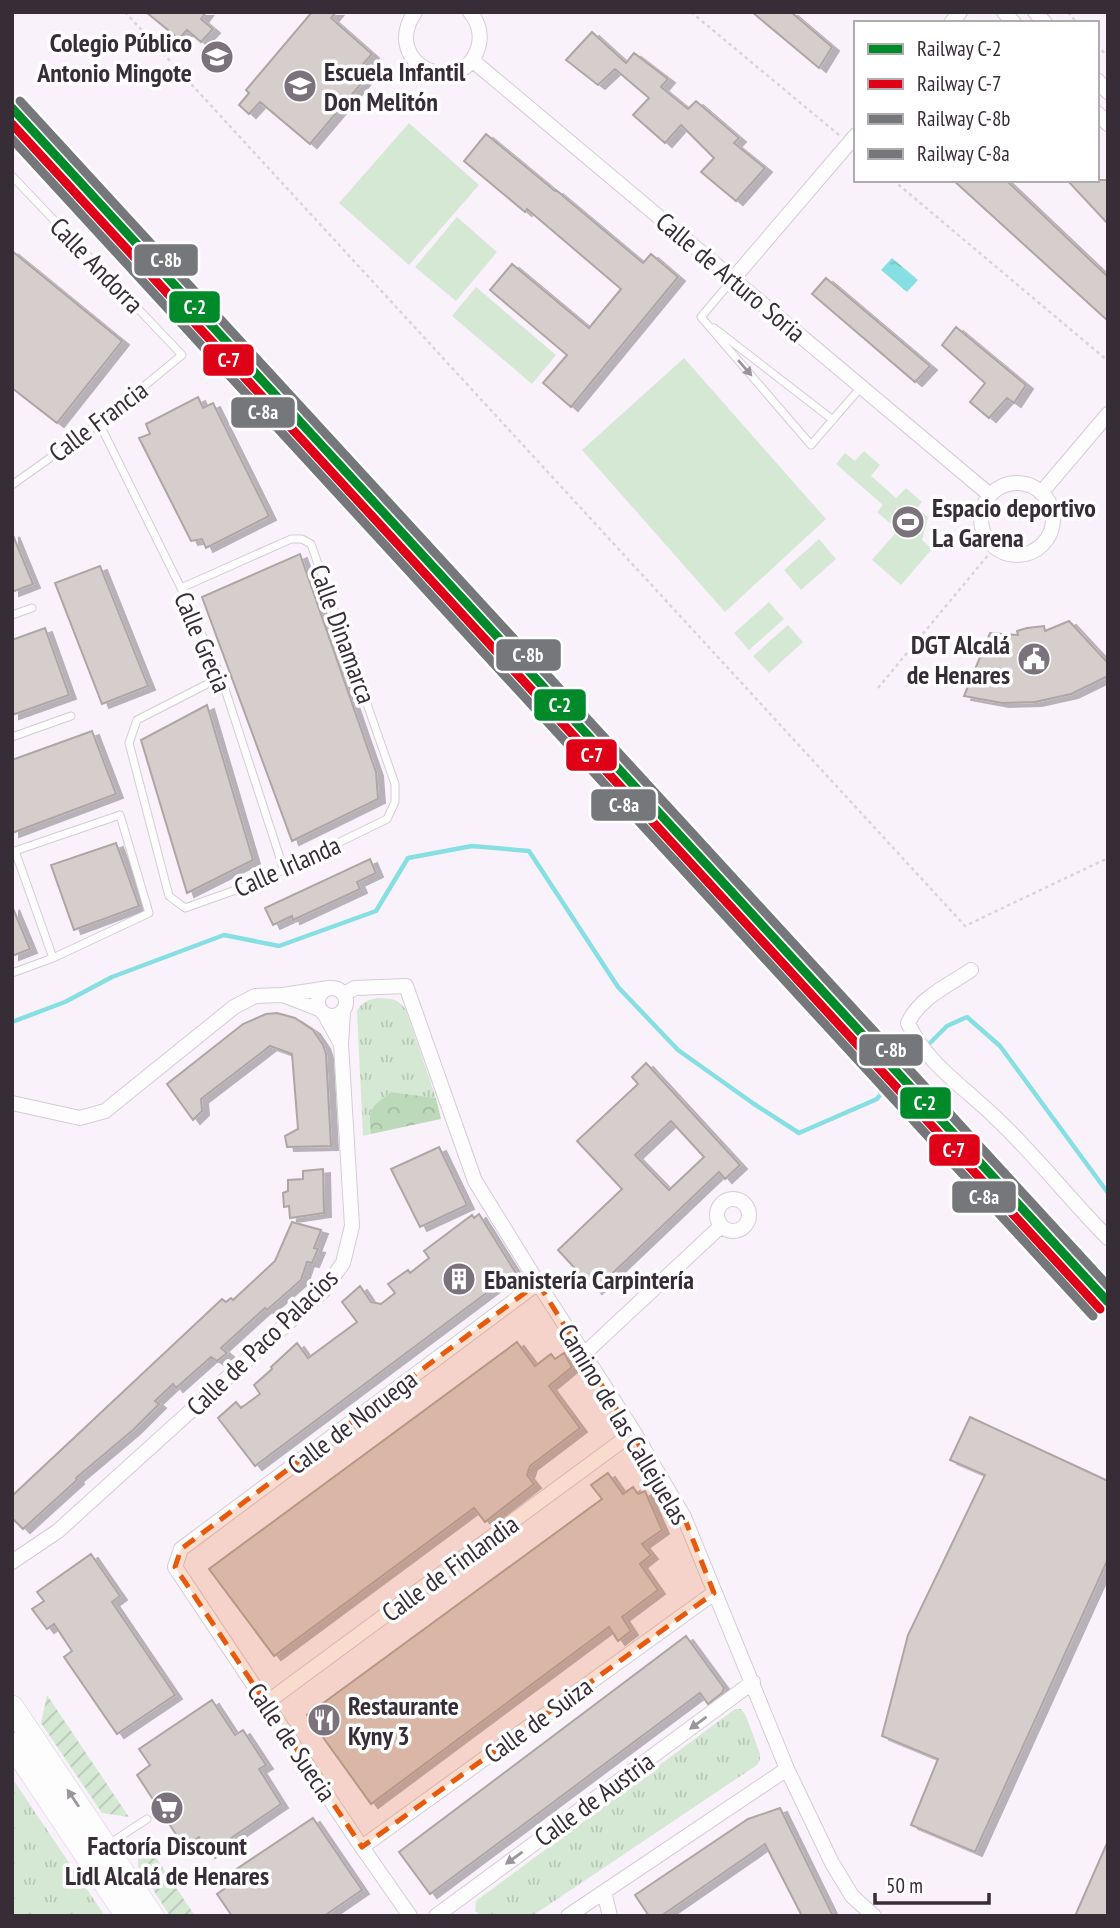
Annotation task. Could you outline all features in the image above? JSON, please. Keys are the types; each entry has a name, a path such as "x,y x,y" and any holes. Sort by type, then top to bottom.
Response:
{"main road":[{"path":"12,1707 152,1916"},
{"path":"12,1744 127,1916"}],"street":[{"path":"414,12 405,34 411,57 429,72 441,74 453,73 463,68 477,51 479,29 470,12"},
{"name":"Calle de Arturo Soria","path":"472,60 990,495"},
{"path":"733,279 852,139"},
{"path":"1041,493 1108,414"},
{"path":"1021,483 1041,493 1049,502 1052,514 1048,538 1029,554 1005,554 994,548 986,539 981,517 990,495 998,488 1021,483"},
{"path":"971,970 927,1000 913,1013 908,1023 916,1040 938,1065 1000,1121 1108,1238"},
{"name":"Camino de las Callejuelas","path":"337,991 406,986 475,1181 684,1517 787,1769 832,1863 852,1896 874,1916"},
{"path":"337,991 322,991 318,1004 341,1044"},
{"path":"12,1103 80,1118 106,1111 234,1007 256,996 337,991"},
{"name":"Calle de Paco Palacios","path":"12,1562 58,1531 323,1291 343,1263 352,1226 341,1044 343,1012 347,1000 337,991"},
{"path":"283,995 335,1016 343,1012"},
{"path":"584,1354 721,1226"},
{"name":"Calle de Noruega","path":"175,1567 181,1549 538,1283"},
{"name":"Calle de Finlandia","path":"266,1703 634,1433"},
{"name":"Calle de Suecia","path":"175,1567 410,1916"},
{"name":"Calle de Suiza","path":"362,1847 714,1593"},
{"name":"Calle de Austria","path":"436,1916 752,1682"},
{"path":"568,1916 787,1769"},
{"path":"604,1892 610,1916"}],"lane":[{"name":"Calle Andorra","path":"12,176 182,355"},
{"path":"701,317 733,279"},
{"path":"701,317 833,420"},
{"path":"701,317 811,445 861,387"},
{"name":"Calle Francia","path":"12,485 99,424 182,355"},
{"name":"Calle Grecia","path":"99,424 181,588 221,677 284,870"},
{"name":"Calle Dinamarca","path":"181,588 291,538 302,539 311,544 393,773 395,802 387,819"},
{"path":"12,615 32,608"},
{"name":"Calle Irlanda","path":"221,677 137,720 129,743 169,896 185,908 258,882 387,819"},
{"path":"12,737 71,716"},
{"path":"12,973 54,958 149,913 120,815 13,852 54,958"},
{"path":"106,1846 147,1819"}],"path":[{"path":"125,12 965,926 1108,858"},
{"path":"691,12 852,139"},
{"path":"895,182 1108,361"},
{"path":"878,688 994,548"}],"highlighted area":[{"path":"538,1283 684,1517 714,1593 362,1847 175,1567 181,1549"}],"green space":[{"path":"409,123 479,185 409,265 339,203"},
{"path":"457,217 497,252 456,301 415,267"},
{"path":"476,287 556,355 532,384 452,316"},
{"path":"684,358 826,519 725,612 582,450"},
{"name":"Espacio deportivo La Garena","path":"864,451 880,465 871,476 896,498 906,488 922,502 917,508 928,517 922,540 932,549 901,585 872,560 898,530 877,512 883,505 836,464 845,453 855,461"},
{"path":"819,539 836,559 801,590 784,570"},
{"path":"769,602 784,619 749,650 734,633"},
{"path":"788,625 803,642 769,673 753,656"},
{"path":"378,998 394,1000 406,1010 436,1098 391,1092 372,1109 371,1134 363,1136 357,1011 365,1002"},
{"path":"391,1092 436,1098 441,1119 371,1134 370,1113"},
{"path":"47,1695 129,1817 102,1813 41,1723"},
{"path":"735,1709 741,1709 746,1716 760,1754 757,1765 532,1916 481,1916 475,1911 476,1901"},
{"path":"12,1778 105,1916 12,1916"},
{"path":"143,1838 195,1916 170,1916 138,1866 138,1850"}],"water":[{"path":"892,258 918,280 907,292 881,270"}],"building":[{"path":"146,12 206,12 201,19 213,29 201,42 187,30 179,39"},
{"path":"312,12 336,12 331,18 372,54 357,71 365,79 310,144 260,102 249,114 239,105 249,93 246,90"},
{"path":"752,12 791,12 832,47 819,68"},
{"path":"592,32 626,63 634,53 668,79 661,87 688,109 696,101 739,138 734,143 765,168 736,201 701,172 714,158 681,125 665,143 633,115 649,98 615,69 598,85 566,60"},
{"path":"486,134 643,263 651,254 678,277 571,407 543,383 567,355 490,290 512,264 589,328 621,289 527,209 525,212 464,161"},
{"path":"1108,180 1108,224 1069,182"},
{"path":"955,182 1008,182 1108,277 1108,321"},
{"path":"12,251 122,341 57,423 12,388"},
{"path":"826,278 930,366 915,382 812,294"},
{"path":"956,327 1026,385 1014,403 1007,398 989,418 970,402 985,383 942,345"},
{"path":"198,397 203,408 213,403 269,516 206,548 202,539 191,541 139,438 150,434 146,424"},
{"path":"12,533 33,584 12,592"},
{"path":"300,554 376,772 378,799 292,841 202,597"},
{"path":"100,566 148,686 102,704 55,583"},
{"path":"1069,621 1108,663 1108,676 1071,694 1035,702 1002,703 964,696 990,633 1018,635 1017,631 1044,626 1045,631"},
{"path":"45,628 69,695 12,715 12,640"},
{"path":"207,705 253,860 187,893 141,740"},
{"path":"92,731 116,794 12,833 12,760"},
{"path":"116,843 139,906 74,930 51,865"},
{"path":"370,859 376,873 357,882 360,889 293,920 292,916 273,925 265,908"},
{"path":"12,906 30,949 12,956"},
{"path":"277,1013 295,1018 313,1030 323,1045 326,1054 331,1146 287,1147 285,1136 298,1129 292,1054 270,1046 201,1099 202,1111 193,1120 167,1084 243,1024 266,1014"},
{"path":"646,1063 740,1165 725,1179 719,1172 595,1290 558,1250 622,1189 577,1141 638,1084 632,1077","holes":["671,1121 704,1157 669,1190 635,1155"]},
{"path":"439,1147 467,1205 420,1227 391,1169"},
{"path":"323,1169 324,1213 290,1218 289,1206 284,1207 283,1193 288,1191 288,1180 303,1179 303,1171"},
{"path":"479,1214 519,1278 504,1280 255,1466 218,1418 236,1402 241,1408 260,1394 254,1385 297,1343 308,1358 357,1322 342,1302 360,1286 371,1302 381,1304 395,1293 388,1284 408,1270 410,1273 429,1258 424,1251 472,1215 474,1218"},
{"path":"292,1222 321,1230 314,1248 318,1249 312,1263 307,1262 301,1280 221,1348 227,1353 217,1361 211,1357 176,1388 173,1384 155,1401 159,1404 133,1430 76,1478 77,1480 23,1529 12,1518 12,1496 222,1299 226,1302 231,1298 233,1300 275,1261"},
{"path":"517,1342 535,1366 551,1354 555,1359 564,1353 572,1367 549,1386 580,1428 530,1466 527,1475 534,1484 485,1522 474,1508 274,1656 209,1569"},
{"path":"970,1417 1108,1481 1108,1559 975,1852 911,1825 938,1759 882,1736 908,1635 985,1475 950,1460"},
{"path":"608,1473 623,1494 633,1487 638,1494 645,1491 662,1530 642,1544 651,1555 640,1564 658,1590 622,1617 631,1631 618,1641 609,1627 371,1804 307,1715 602,1499 591,1485"},
{"path":"91,1554 120,1596 112,1602 175,1695 117,1734 64,1657 72,1651 54,1624 47,1629 32,1609 44,1601 37,1592"},
{"path":"686,1636 724,1688 722,1693 708,1704 700,1693 430,1894 399,1852"},
{"path":"212,1700 235,1735 243,1730 266,1765 259,1769 281,1804 208,1854 199,1837 185,1848 137,1775 150,1765 139,1749"},
{"path":"780,1808 833,1916 802,1916 765,1844 661,1916 649,1916 635,1895 748,1819"},
{"path":"313,1818 362,1890 324,1916 232,1916 217,1894 234,1882 229,1874"},
{"path":"1108,1841 1108,1916 1075,1916"}],"waterway":[{"path":"12,1022 65,1002 112,977 224,935 279,946 376,911 408,858 472,846 529,851 618,987 678,1050 799,1133 877,1099 887,1086"},
{"path":"929,1044 947,1026 967,1017 1000,1046 1108,1193"}],"rail line":[{"name":"C-8b","path":"20,101 1108,1286"},
{"name":"C-2","path":"12,108 1108,1302"},
{"name":"C-7","path":"12,124 1100,1309"},
{"name":"C-8a","path":"12,139 1093,1316"}],"place":[{"name":"Colegio Público Antonio Mingote","path":"217,57"},
{"name":"Escuela Infantil Don Melitón","path":"300,86"},
{"name":"Espacio deportivo La Garena","path":"908,522"},
{"name":"DGT Alcalá de Henares","path":"1034,659"},
{"name":"Ebanistería Carpintería","path":"459,1279"},
{"name":"Restaurante Kyny 3","path":"324,1720"},
{"name":"Factoría Discount Lidl Alcalá de Henares","path":"167,1808"}]}
